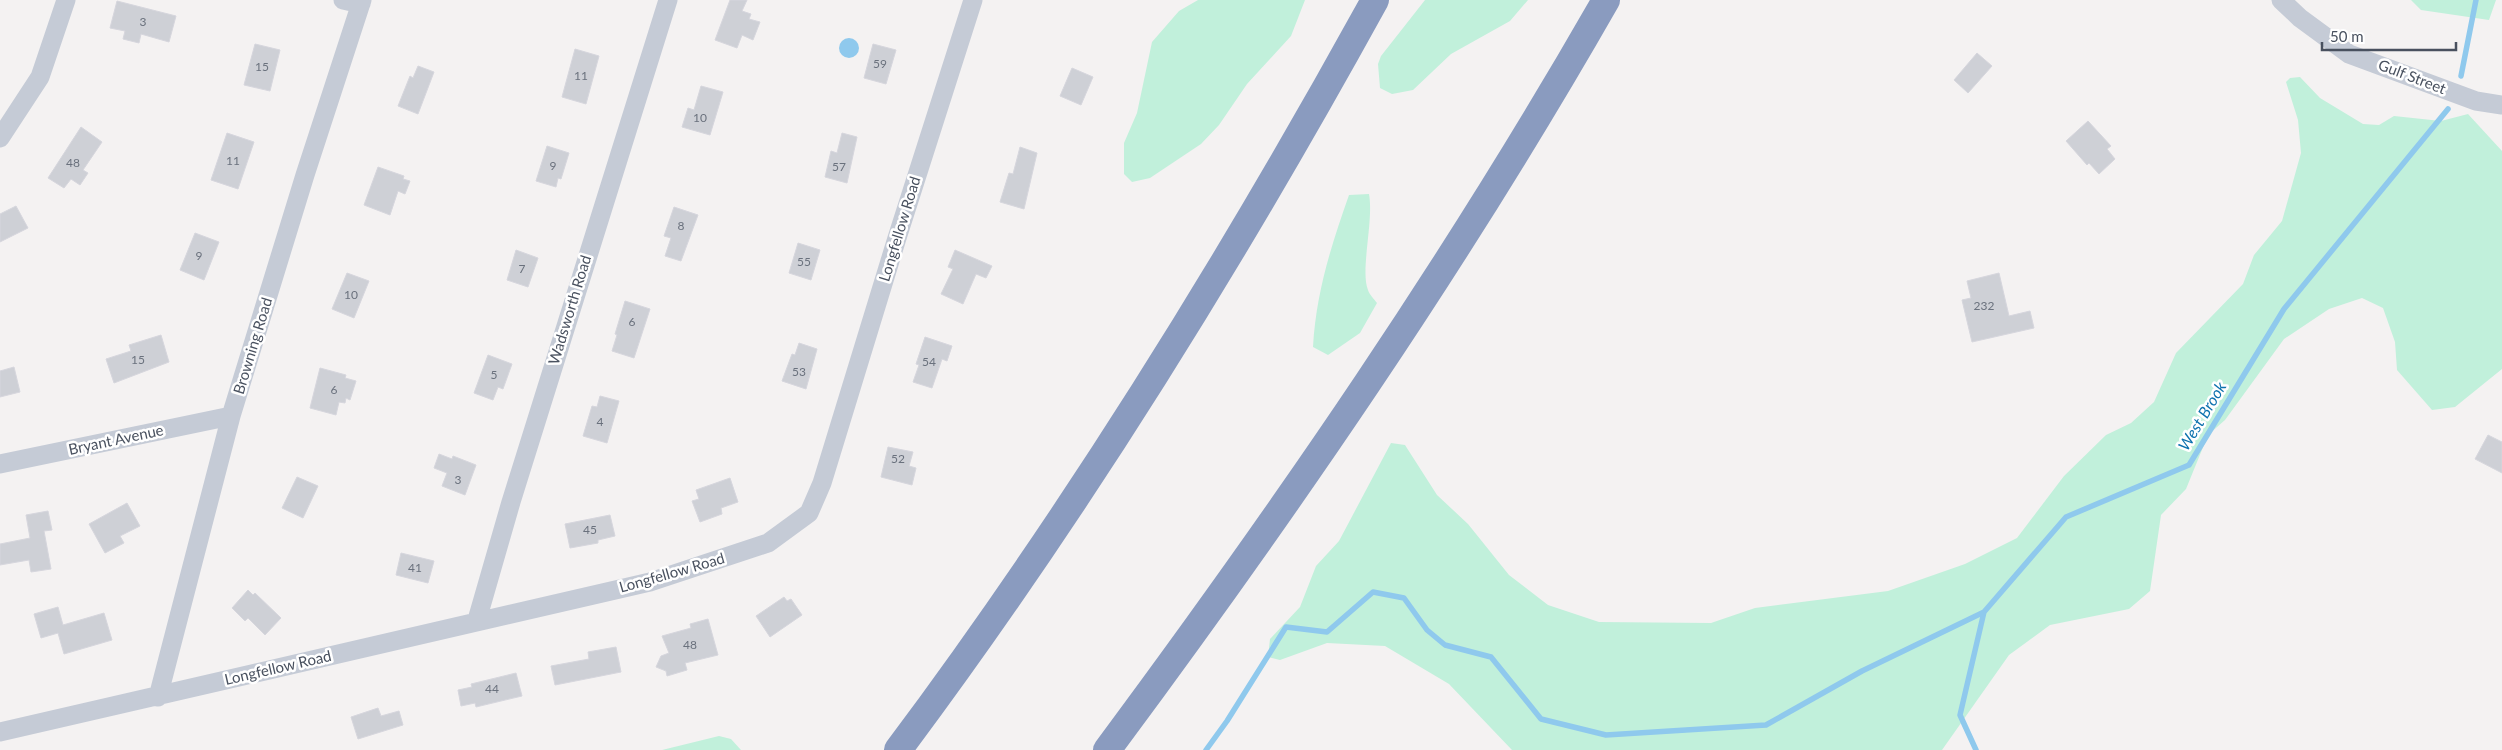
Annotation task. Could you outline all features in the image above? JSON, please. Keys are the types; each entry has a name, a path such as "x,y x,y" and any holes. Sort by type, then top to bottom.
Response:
{"highway":[{"path":"898,750 985,630 1086,482 1144,392 1254,215 1375,0"},
{"path":"1107,750 1235,576 1361,394 1527,135 1606,0"}],"street":[{"path":"0,138 40,77 66,0"},
{"name":"Wadsworth Road","path":"477,620 510,502 668,0"},
{"name":"Longfellow Road","path":"0,732 158,697 477,620 650,582 768,543 809,513 822,483 897,238 973,0"},
{"name":"Gulf Street","path":"2281,0 2300,18 2349,54 2476,101 2502,105"},
{"name":"Browning Road","path":"158,697 231,416 305,175 355,1"},
{"name":"Bryant Avenue","path":"0,464 231,416"}],"green space":[{"path":"1198,0 1305,0 1291,36 1247,84 1219,125 1201,144 1150,178 1132,182 1124,174 1124,143 1137,113 1152,42 1179,11"},
{"path":"1425,0 1528,0 1510,21 1451,54 1413,90 1392,94 1380,88 1378,64 1381,56"},
{"path":"2411,0 2496,0 2489,20 2421,10"},
{"path":"2300,77 2320,98 2363,124 2379,125 2394,116 2441,121 2468,114 2502,151 2502,369 2455,407 2432,410 2397,370 2395,342 2383,308 2362,298 2329,309 2284,339 2225,420 2208,435 2186,489 2161,515 2150,591 2129,609 2050,625 2009,655 1942,750 1512,750 1449,684 1385,646 1327,643 1280,660 1268,657 1270,639 1300,607 1316,566 1339,541 1391,443 1405,445 1437,495 1468,524 1509,575 1548,605 1599,622 1711,623 1755,608 1888,591 1965,564 2017,538 2064,476 2106,435 2131,423 2154,402 2176,353 2243,284 2254,255 2282,221 2301,153 2298,120 2286,82 2290,78"},
{"path":"1369,194 1370,218 1365,270 1370,295 1377,303 1360,333 1328,355 1313,347 1317,308 1325,270 1349,195"},
{"path":"719,736 731,739 741,750 662,750"}],"water":[{"path":"849,38 856,41 859,48 856,55 849,58 842,55 839,48 842,41"}],"building":[{"path":"730,0 747,0 742,11 751,14 749,19 760,22 753,40 742,35 737,48 715,40"},
{"path":"117,1 176,16 169,42 141,34 139,43 123,39 125,31 110,28"},
{"path":"255,44 280,50 270,91 244,85"},
{"path":"873,44 896,50 886,84 864,78"},
{"path":"575,49 599,56 586,104 562,97"},
{"path":"1977,53 1992,66 1968,93 1954,80"},
{"path":"418,66 434,72 418,114 398,106 410,76 413,78"},
{"path":"1072,68 1093,77 1081,105 1060,96"},
{"path":"701,86 723,92 710,135 682,127 688,108 694,110"},
{"path":"2088,121 2111,146 2107,149 2115,159 2099,174 2089,163 2087,165 2066,141"},
{"path":"81,127 102,142 83,170 88,173 80,185 71,179 64,188 48,178"},
{"path":"227,133 254,142 238,189 211,180"},
{"path":"842,133 857,137 847,183 825,177 831,151 837,153"},
{"path":"547,146 569,153 561,179 558,178 556,187 536,181"},
{"path":"1020,147 1037,153 1024,209 1000,202 1009,173 1013,174"},
{"path":"378,167 404,176 403,179 410,181 405,194 398,191 390,215 364,205"},
{"path":"16,206 28,228 0,242 0,214"},
{"path":"674,207 698,215 681,261 665,256 671,238 664,236"},
{"path":"195,233 219,242 204,280 180,270"},
{"path":"798,243 820,250 811,280 789,273"},
{"path":"516,250 538,258 528,287 507,280"},
{"path":"955,250 992,266 986,278 976,274 963,304 941,294 953,269 948,267"},
{"path":"347,273 369,281 354,318 332,309"},
{"path":"1999,273 2009,316 2030,311 2034,328 1972,342 1962,300 1971,298 1967,281"},
{"path":"625,301 650,309 634,358 612,351"},
{"path":"161,335 169,362 114,383 106,359 131,351 129,345"},
{"path":"925,337 952,346 947,361 942,359 932,388 913,382 919,365 916,364"},
{"path":"799,343 817,349 806,389 782,381 792,354 795,355"},
{"path":"488,355 512,364 503,389 498,387 493,400 474,393"},
{"path":"14,367 20,392 0,397 0,371"},
{"path":"320,368 346,375 345,378 356,381 350,400 346,398 345,403 339,402 336,415 310,408"},
{"path":"600,396 619,401 607,443 583,436 592,406 597,407"},
{"path":"2488,435 2502,442 2502,473 2475,459"},
{"path":"888,447 913,452 909,466 916,468 912,485 881,477"},
{"path":"439,454 452,459 453,456 476,465 465,495 442,486 447,473 434,468"},
{"path":"297,477 318,486 303,518 282,508"},
{"path":"730,478 738,502 721,508 722,514 700,522 692,501 699,499 696,490"},
{"path":"127,503 140,526 120,536 124,543 105,553 89,524"},
{"path":"48,511 52,530 44,531 51,569 31,572 29,560 0,565 0,544 30,538 26,515"},
{"path":"610,515 615,536 598,540 598,543 570,548 565,524"},
{"path":"401,553 434,561 428,583 396,575"},
{"path":"248,590 253,595 255,593 281,618 265,635 248,618 245,621 232,608"},
{"path":"784,597 787,601 791,599 802,615 770,637 756,616"},
{"path":"58,607 63,625 104,613 112,640 64,654 58,633 41,638 34,614"},
{"path":"708,619 718,655 685,663 687,670 667,676 666,671 656,667 661,656 669,653 662,636 691,628 690,624"},
{"path":"616,647 621,672 555,685 551,666 589,659 588,652"},
{"path":"516,673 522,696 476,707 475,703 461,706 458,690 472,687 471,684"},
{"path":"378,708 381,716 399,711 403,725 358,739 351,717"}],"waterway":[{"name":"West Brook","path":"2461,76 2476,0"},
{"name":"West Brook","path":"1976,750 1960,715 1984,612 2066,517 2189,465 2284,309 2448,109"},
{"path":"1206,750 1227,721 1286,627 1327,632 1373,592 1404,598 1427,630 1445,645 1491,657 1541,719 1606,735 1766,725 1862,671 1984,612"}]}
